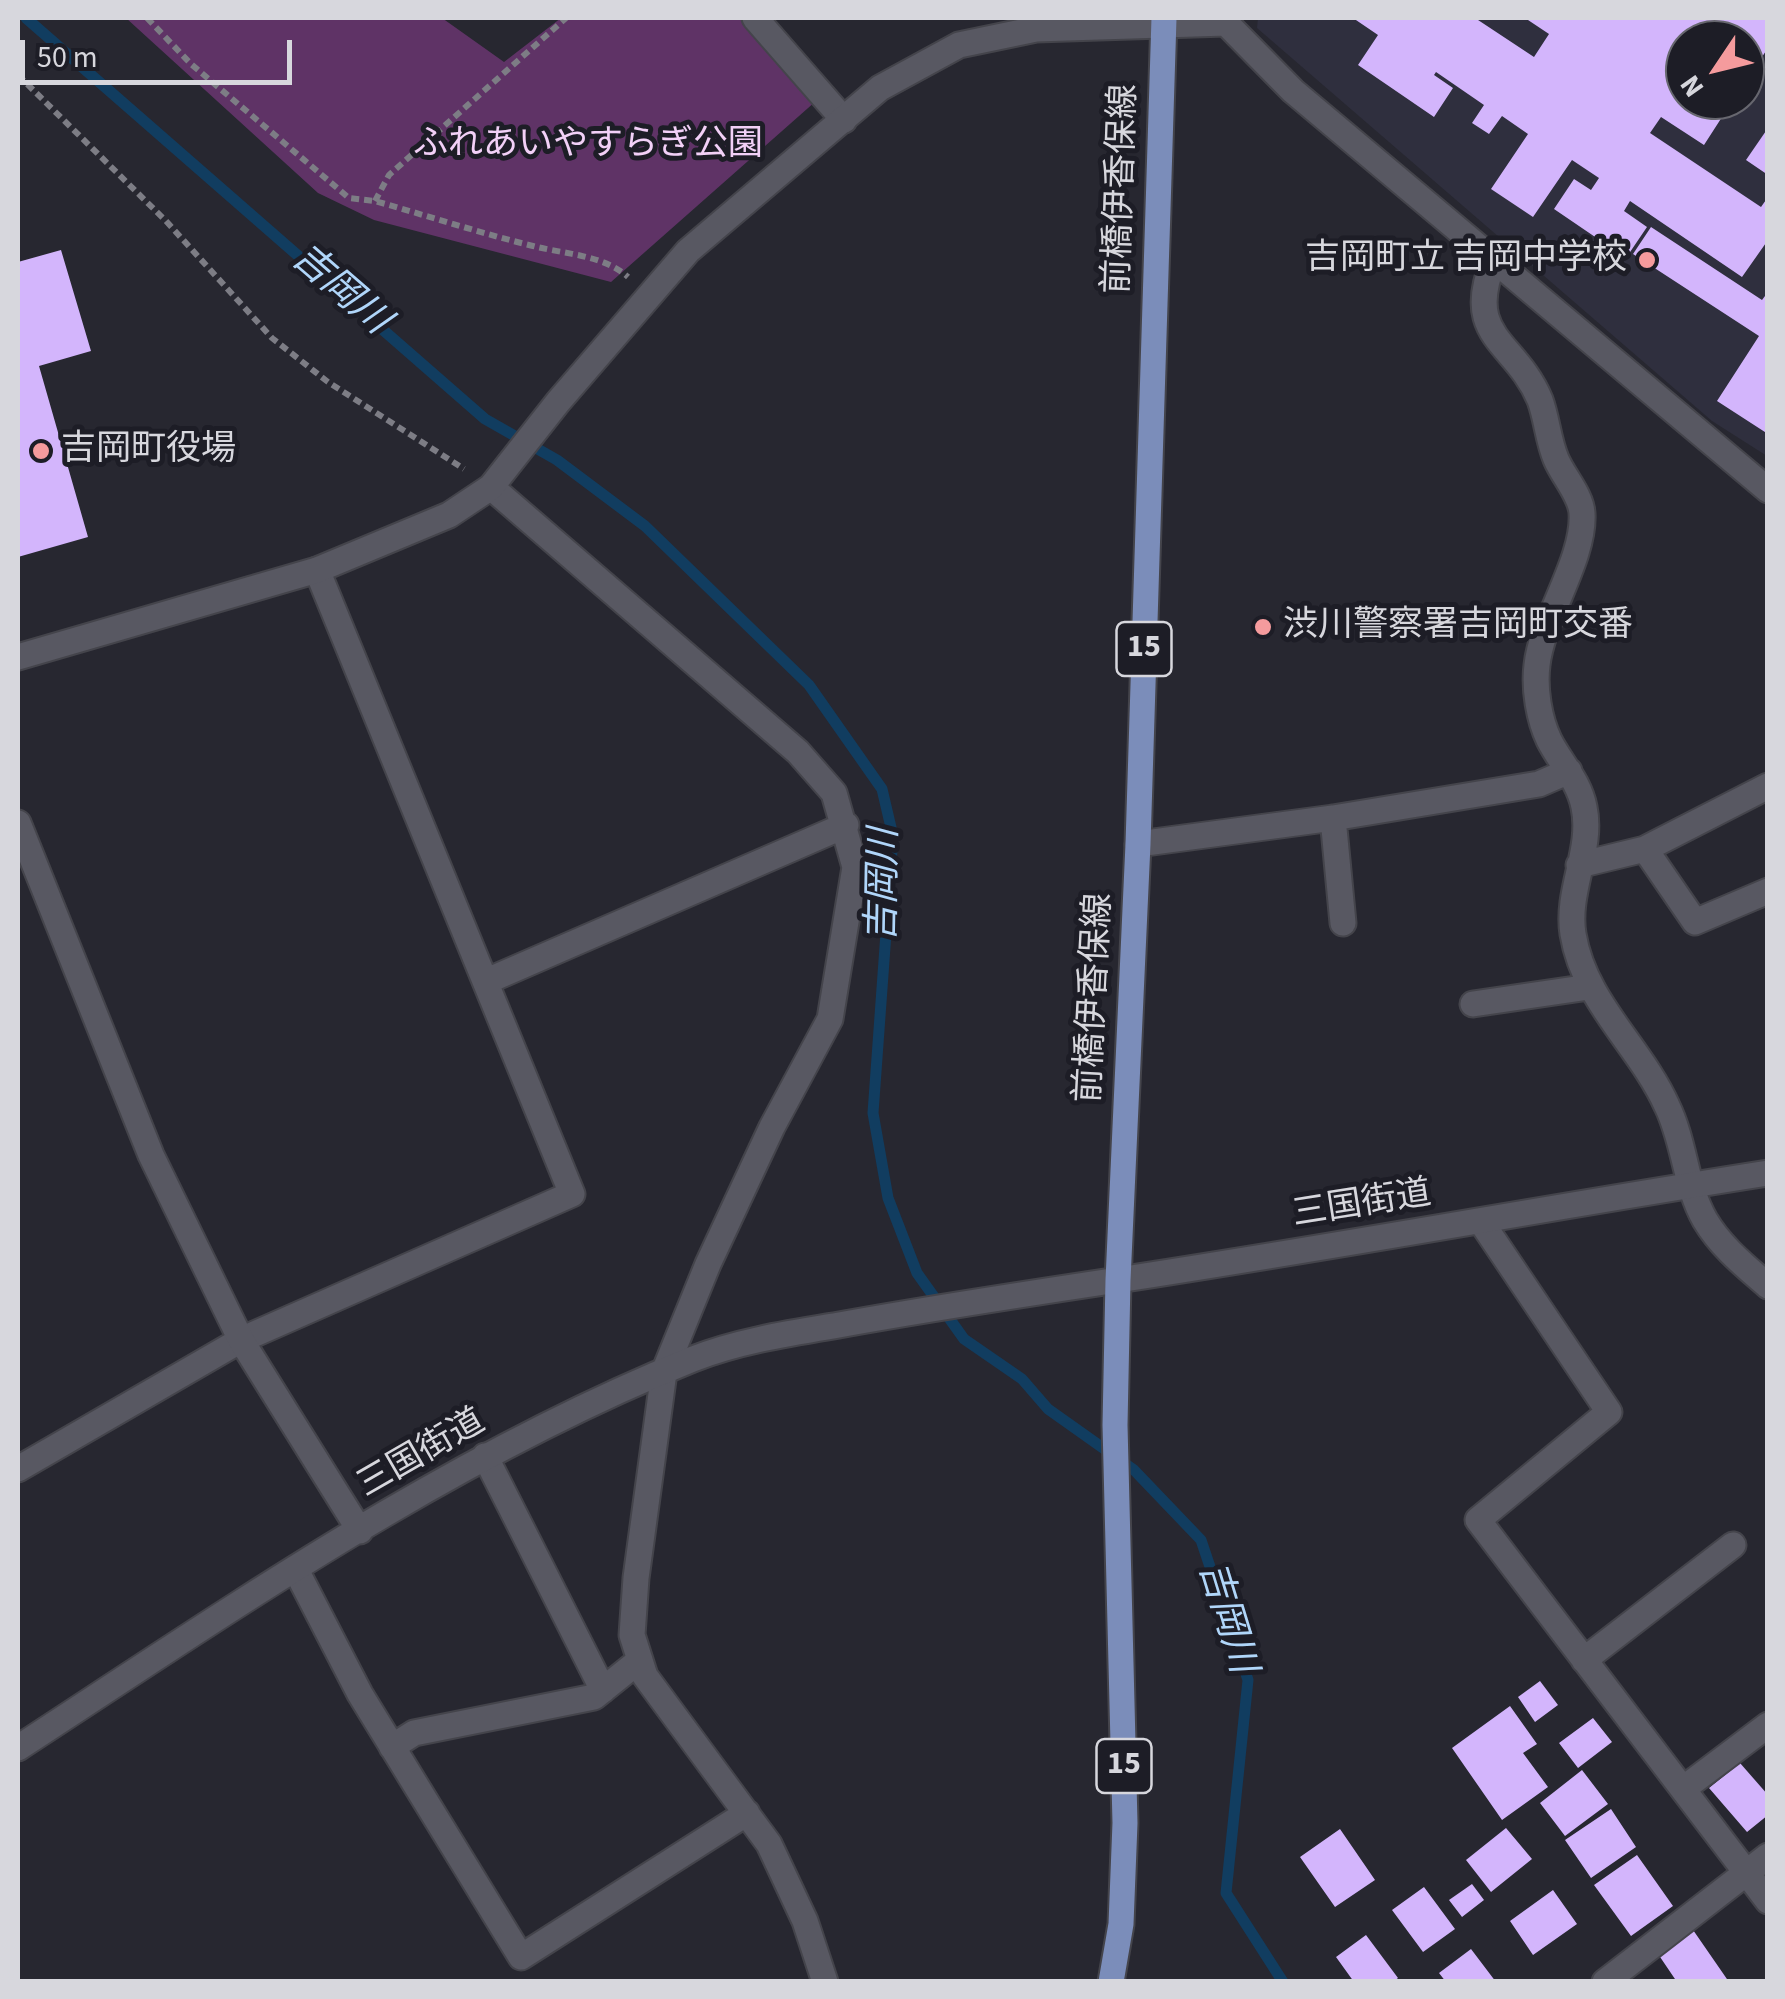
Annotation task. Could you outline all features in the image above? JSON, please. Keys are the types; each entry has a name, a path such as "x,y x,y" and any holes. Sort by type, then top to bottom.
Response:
{"main road":[{"name":"前橋伊香保線","path":"1111,1982 1121,1924 1125,1822 1115,1425 1118,1280 1138,844 1164,21"}],"street":[{"path":"754,18 844,120"},
{"path":"18,656 318,570 449,515 497,479 688,252 880,88 959,45 1036,29 1228,20 1293,91 1768,490"},
{"path":"1494,260 1484,283 1483,317 1539,398 1555,456 1582,509 1581,533 1537,664 1538,702 1548,738 1569,771 1583,802 1587,824 1573,899 1573,934 1589,987 1665,1101 1681,1138 1690,1186 1706,1221 1729,1252 1768,1286"},
{"path":"497,479 798,752 834,793 855,866 830,1018 772,1128 708,1264 664,1372 632,1635 645,1676 770,1844 825,1982"},
{"path":"18,1469 241,1340 572,1194 318,570"},
{"path":"1138,844 1333,818 1539,784 1569,771"},
{"path":"1579,865 1645,850 1768,786"},
{"path":"1333,818 1343,923"},
{"path":"18,823 152,1155 241,1340 360,1532"},
{"path":"487,981 846,826"},
{"path":"1645,850 1695,922 1753,894 1768,891"},
{"path":"1473,1004 1589,987"},
{"name":"三国街道","path":"18,1746 485,1456 606,1396 697,1357 786,1334 902,1313 1482,1223 1768,1173"},
{"path":"1482,1223 1610,1412 1478,1520 1768,1901"},
{"path":"485,1456 603,1690"},
{"path":"1584,1660 1733,1545"},
{"path":"296,1570 360,1694 521,1956 747,1813"},
{"path":"392,1747 414,1733 594,1697 640,1660"},
{"path":"1682,1789 1768,1725"},
{"path":"1605,1982 1768,1856"}],"path":[{"path":"146,18 191,64 349,198 375,201 595,260 620,269 630,279"},
{"path":"375,201 390,175 566,18"},
{"path":"18,75 166,221 272,338 328,382 497,479"}],"shaded area":[{"name":"吉岡町立 吉岡中学校","path":"1258,18 1767,18 1767,456 1712,421 1257,28"}],"green space":[{"name":"ふれあいやすらぎ公園","path":"126,18 442,18 504,62 561,18 740,18 816,101 611,282 374,220 318,193"}],"building":[{"path":"1353,18 1475,18 1534,57 1549,34 1525,18 1768,18 1765,52 1765,20 1665,20 1665,120 1661,117 1650,133 1761,207 1768,197 1768,240 1742,277 1630,201 1624,211 1647,227 1626,258 1554,209 1574,179 1591,190 1599,178 1572,160 1533,217 1491,189 1528,134 1502,116 1489,134 1472,123 1484,105 1436,72 1434,75 1453,88 1434,117 1358,65 1378,35"},
{"path":"1666,120 1720,120 1704,145"},
{"path":"1768,128 1768,175 1746,160"},
{"path":"1651,227 1762,300 1768,292 1768,434 1717,401 1759,336 1633,254"},
{"name":"吉岡町役場","path":"61,250 91,351 39,366 88,537 18,557 18,262"},
{"path":"1540,1681 1558,1705 1535,1722 1518,1697"},
{"path":"1510,1706 1537,1744 1523,1753 1548,1787 1502,1820 1452,1748"},
{"path":"1593,1718 1612,1742 1578,1768 1559,1743"},
{"path":"1740,1763 1768,1795 1768,1815 1747,1832 1709,1788"},
{"path":"1582,1770 1608,1804 1565,1836 1540,1803"},
{"path":"1611,1809 1636,1847 1591,1878 1565,1840"},
{"path":"1506,1828 1532,1859 1491,1892 1466,1860"},
{"path":"1340,1829 1375,1880 1335,1907 1300,1857"},
{"path":"1637,1855 1673,1906 1631,1936 1594,1885"},
{"path":"1472,1884 1484,1900 1462,1917 1449,1900"},
{"path":"1424,1887 1455,1929 1423,1952 1392,1910"},
{"path":"1553,1890 1577,1924 1533,1955 1510,1921"},
{"path":"1691,1927 1729,1982 1677,1982 1656,1951"},
{"path":"1366,1935 1398,1978 1393,1982 1354,1982 1336,1957"},
{"path":"1471,1949 1496,1982 1446,1982 1439,1973"}],"waterway":[{"name":"吉岡川","path":"26,18 485,419 557,460 645,526 809,685 882,789 893,836 873,1113 888,1198 917,1273 964,1339 1022,1379 1048,1409 1134,1470 1201,1540 1248,1680 1226,1893 1283,1982"}],"place":[{"name":"吉岡町立 吉岡中学校","path":"1647,260"},
{"name":"吉岡町役場","path":"41,451"},
{"name":"渋川警察署吉岡町交番","path":"1263,627"}]}
